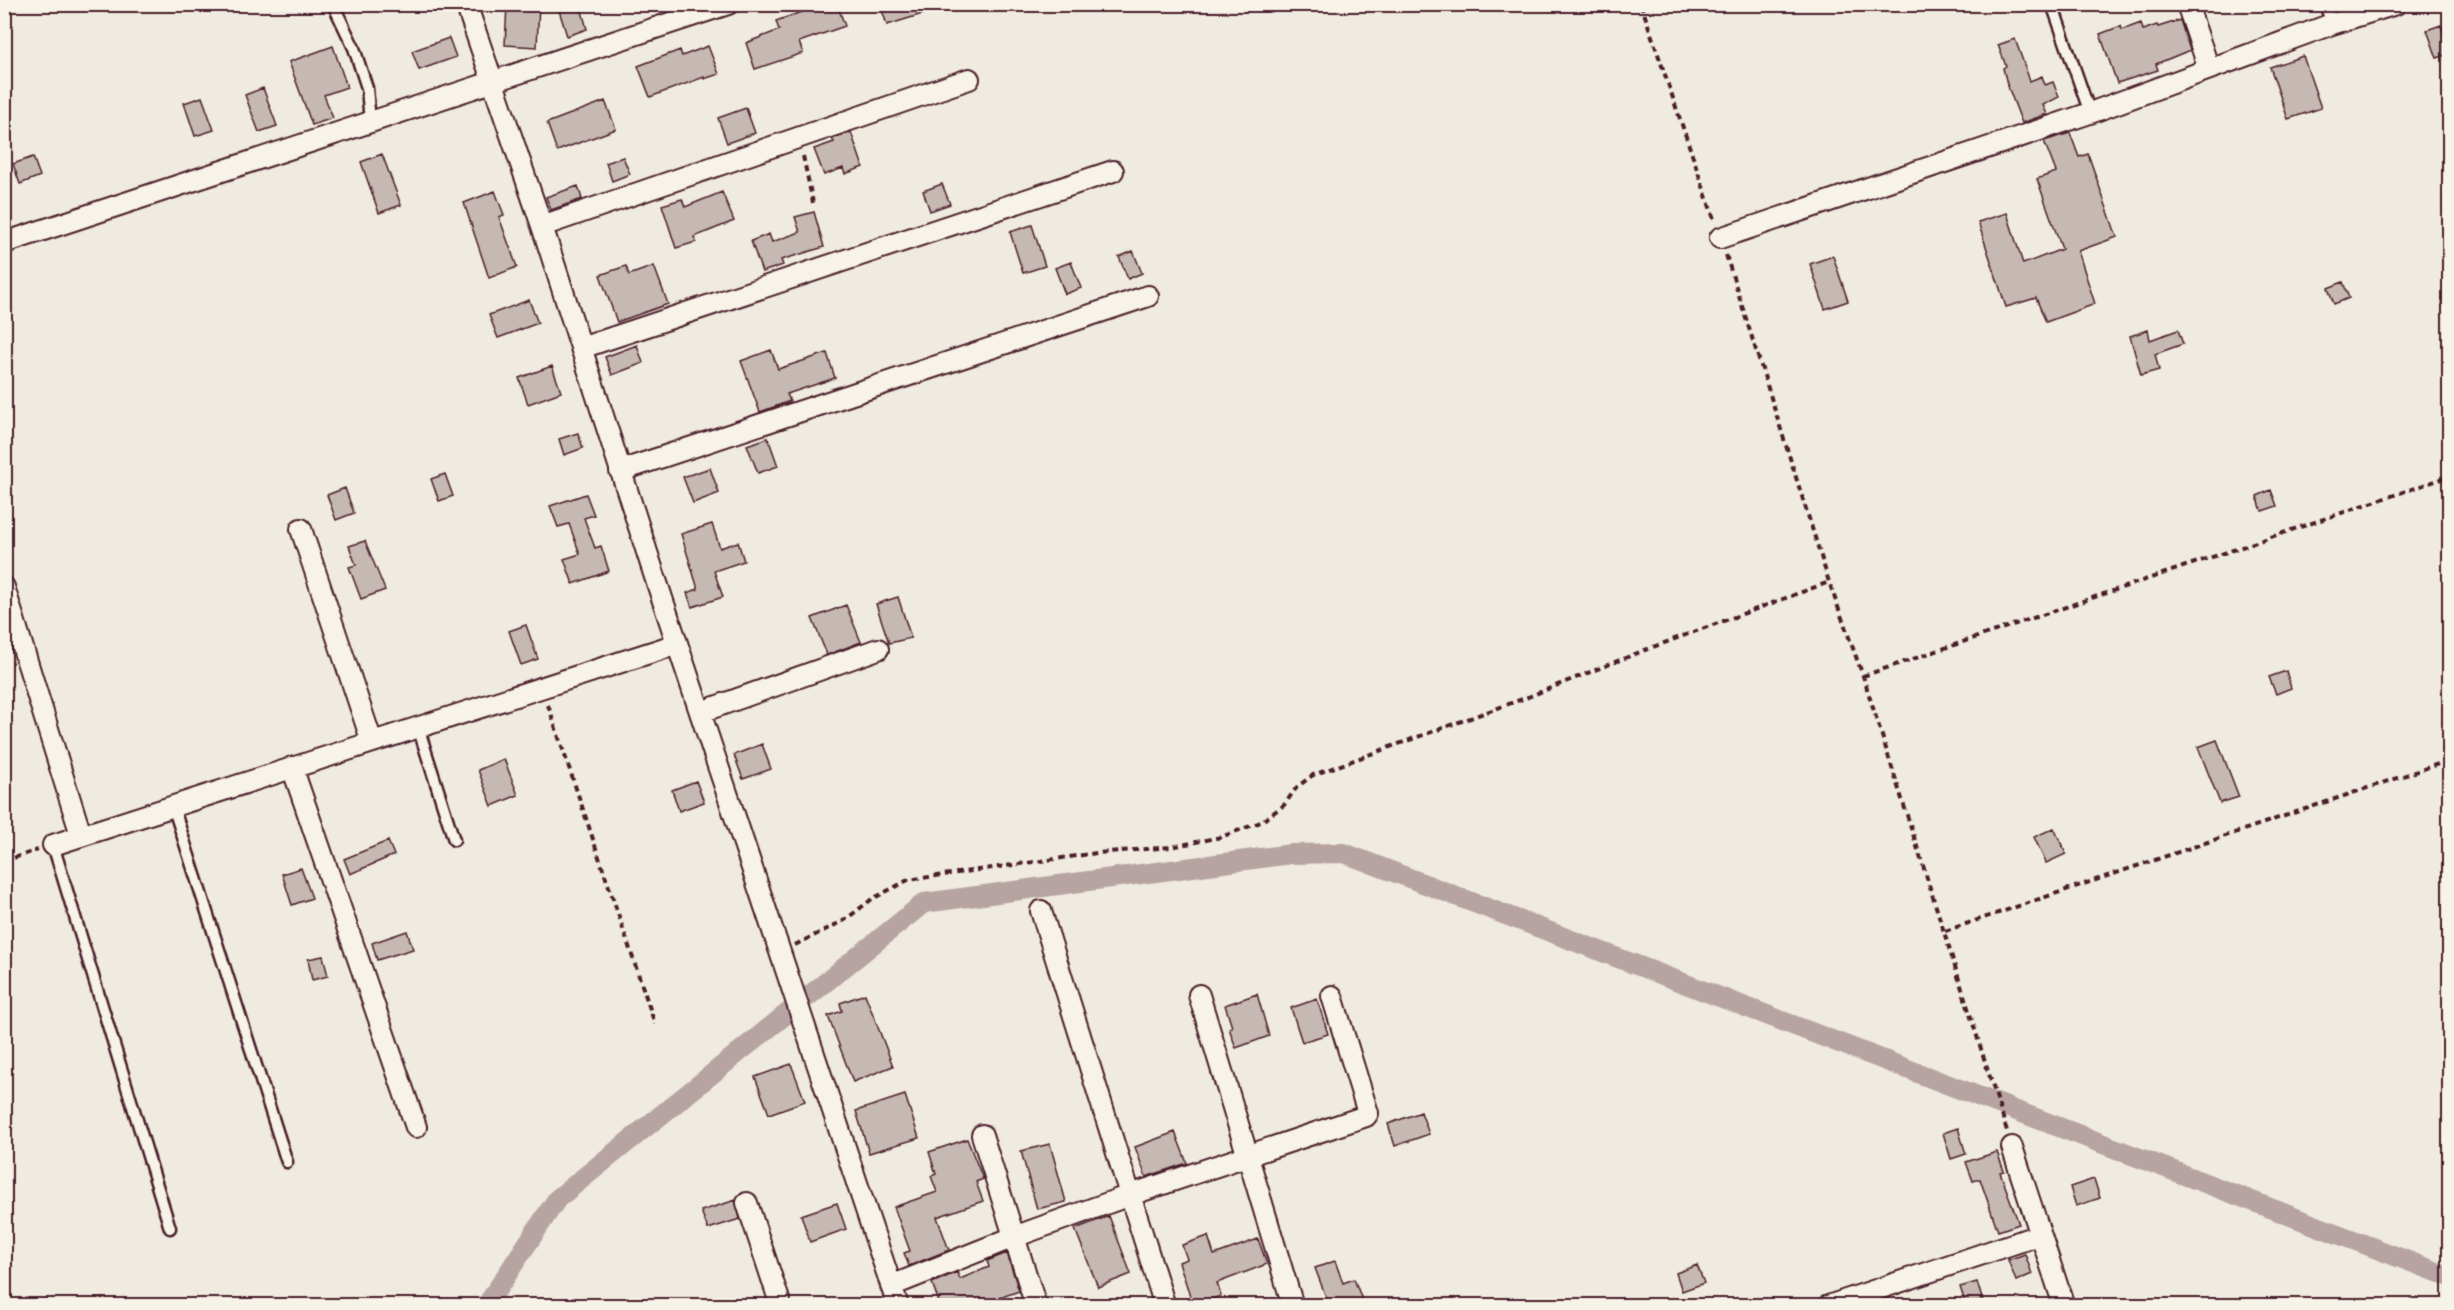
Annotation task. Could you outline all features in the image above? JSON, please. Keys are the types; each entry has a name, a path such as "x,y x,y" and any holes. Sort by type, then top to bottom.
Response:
{"street":[{"path":"466,4 542,226 677,644 898,1305"},
{"path":"4,243 728,4"},
{"path":"2187,4 2209,69"},
{"path":"1720,238 2090,113 2332,24 2396,4"},
{"path":"542,226 969,79"},
{"path":"581,348 1113,171"},
{"path":"620,471 1148,296"},
{"path":"301,529 372,742"},
{"path":"4,587 81,835"},
{"path":"53,845 677,644"},
{"path":"701,712 878,649"},
{"path":"292,767 416,1127"},
{"path":"1041,911 1165,1305"},
{"path":"1198,995 1293,1305"},
{"path":"891,1286 1130,1194 1247,1154 1340,1126 1368,1113 1332,996"},
{"path":"982,1135 1036,1305"},
{"path":"2012,1147 2064,1305"},
{"path":"747,1203 781,1305"},
{"path":"1828,1305 2039,1234"}],"lane":[{"path":"333,4 361,68 367,88 370,122"},
{"path":"2052,4 2090,113"},
{"path":"2325,4 2332,24"},
{"path":"418,727 454,840"},
{"path":"174,806 287,1162"},
{"path":"53,845 170,1228"}],"path":[{"path":"1641,4 1720,238 1829,582 1863,676 2012,1147"},
{"path":"799,137 813,203"},
{"path":"1863,676 2450,476"},
{"path":"780,952 845,920 872,899 908,880 1097,853 1171,847 1221,837 1251,827 1284,805 1297,787 1313,775 1528,697 1645,650 1829,582"},
{"path":"542,687 655,1024"},
{"path":"1945,931 2450,759"},
{"path":"4,861 53,845"}],"building":[{"path":"507,4 539,4 537,47 505,45"},
{"path":"557,4 580,4 587,29 567,36"},
{"path":"824,4 837,4 845,26 799,42 803,53 755,69 746,43 779,30 776,21"},
{"path":"880,4 941,4 942,8 887,25"},
{"path":"2180,20 2190,50 2156,64 2158,70 2117,83 2100,34 2121,26 2122,30 2141,23 2143,30"},
{"path":"2441,25 2450,54 2437,58 2427,30"},
{"path":"449,38 456,57 419,70 412,51"},
{"path":"2015,39 2030,81 2042,76 2045,85 2053,82 2059,97 2043,105 2047,114 2022,123 2007,84 2003,68 2006,66 1998,45"},
{"path":"333,46 347,87 324,95 333,118 312,125 289,62"},
{"path":"708,46 719,74 704,79 704,77 650,97 638,66 680,50 682,56"},
{"path":"2303,56 2321,108 2288,119 2270,67"},
{"path":"263,88 277,126 259,132 245,95"},
{"path":"202,97 214,130 195,136 184,103"},
{"path":"605,101 616,129 557,151 547,123"},
{"path":"746,108 755,133 727,143 718,118"},
{"path":"851,132 863,167 845,174 843,168 824,175 814,149 834,142 832,139"},
{"path":"2070,133 2079,157 2088,154 2117,237 2078,251 2095,304 2046,322 2036,298 2006,307 1978,222 2007,213 2023,264 2062,249 2037,179 2056,172 2044,141"},
{"path":"382,154 401,205 379,213 361,162"},
{"path":"33,157 40,176 20,184 13,164"},
{"path":"623,157 630,174 612,181 606,163"},
{"path":"942,184 950,204 930,211 923,191"},
{"path":"578,186 582,199 551,210 546,197"},
{"path":"495,191 504,215 499,217 517,267 489,278 464,203"},
{"path":"722,192 734,221 694,237 696,242 676,248 662,205 682,199 685,207"},
{"path":"814,212 824,247 781,260 783,265 762,272 751,241 769,234 772,242 800,232 795,217"},
{"path":"1032,225 1045,266 1023,273 1010,232"},
{"path":"1133,251 1142,273 1128,279 1119,257"},
{"path":"1833,256 1848,301 1825,309 1810,264"},
{"path":"1071,262 1081,288 1065,294 1055,268"},
{"path":"626,266 629,275 654,266 668,304 617,322 600,275"},
{"path":"2343,282 2349,298 2334,304 2328,288"},
{"path":"529,300 538,323 498,338 489,315"},
{"path":"2148,330 2150,340 2178,330 2183,344 2155,354 2159,370 2141,375 2130,336"},
{"path":"637,345 643,363 612,375 605,357"},
{"path":"771,350 778,369 827,353 835,378 787,394 790,401 760,412 741,361"},
{"path":"552,366 561,392 528,404 519,378"},
{"path":"578,433 583,448 564,455 559,439"},
{"path":"768,438 778,466 758,473 747,445"},
{"path":"710,468 719,493 693,503 683,477"},
{"path":"445,474 453,496 439,501 431,479"},
{"path":"345,488 354,513 336,520 327,495"},
{"path":"2271,490 2277,506 2262,511 2257,496"},
{"path":"586,494 594,515 584,518 595,548 601,546 609,571 573,584 564,559 580,554 569,524 558,527 550,506"},
{"path":"712,524 720,548 738,542 744,561 714,571 723,597 692,607 687,593 698,589 681,534"},
{"path":"365,541 385,590 361,599 349,567 356,565 349,546"},
{"path":"898,597 911,638 889,643 876,604"},
{"path":"846,605 861,642 827,655 812,618"},
{"path":"526,625 538,659 521,665 509,631"},
{"path":"2286,671 2291,688 2276,694 2269,677"},
{"path":"2217,740 2239,797 2220,803 2198,747"},
{"path":"762,744 771,769 743,779 734,755"},
{"path":"504,759 518,795 492,806 478,770"},
{"path":"696,781 704,802 679,811 672,790"},
{"path":"2054,828 2066,854 2046,863 2034,837"},
{"path":"388,841 394,855 350,874 344,859"},
{"path":"301,868 312,898 292,905 282,874"},
{"path":"407,931 413,949 377,960 372,943"},
{"path":"323,956 328,976 312,980 308,959"},
{"path":"865,994 893,1066 853,1082 828,1016 842,1011 840,1003"},
{"path":"1257,994 1269,1036 1236,1048 1229,1028 1232,1027 1225,1005"},
{"path":"1317,999 1328,1034 1302,1042 1291,1008"},
{"path":"791,1064 805,1101 769,1114 755,1077"},
{"path":"905,1095 919,1138 869,1153 856,1111"},
{"path":"1421,1112 1429,1134 1395,1146 1388,1124"},
{"path":"1958,1128 1966,1154 1951,1159 1943,1133"},
{"path":"1175,1132 1187,1163 1146,1177 1135,1147"},
{"path":"967,1139 983,1179 976,1182 983,1201 937,1217 949,1250 909,1266 904,1253 910,1251 894,1207 937,1192 931,1176 936,1174 929,1152"},
{"path":"1050,1144 1066,1202 1037,1209 1021,1151"},
{"path":"1997,1152 2004,1171 2000,1172 2019,1224 1998,1231 1980,1179 1973,1181 1966,1162"},
{"path":"2094,1179 2100,1198 2076,1206 2070,1187"},
{"path":"736,1200 740,1219 708,1229 701,1211"},
{"path":"837,1203 846,1229 810,1242 801,1215"},
{"path":"1109,1216 1131,1274 1098,1287 1075,1229"},
{"path":"1208,1236 1214,1255 1258,1239 1267,1264 1217,1283 1221,1296 1193,1305 1179,1262 1187,1259 1182,1245"},
{"path":"1007,1253 1019,1291 979,1305 940,1305 932,1283 957,1272 960,1279 989,1267 987,1261"},
{"path":"2025,1254 2032,1274 2016,1281 2008,1260"},
{"path":"1335,1261 1343,1283 1354,1279 1364,1305 1329,1305 1315,1268"},
{"path":"1697,1265 1704,1283 1682,1291 1676,1273"},
{"path":"1977,1282 1984,1305 1966,1305 1960,1287"}],"waterway":[{"path":"486,1306 557,1199 924,903 1291,854 1344,853 2450,1277"}]}
